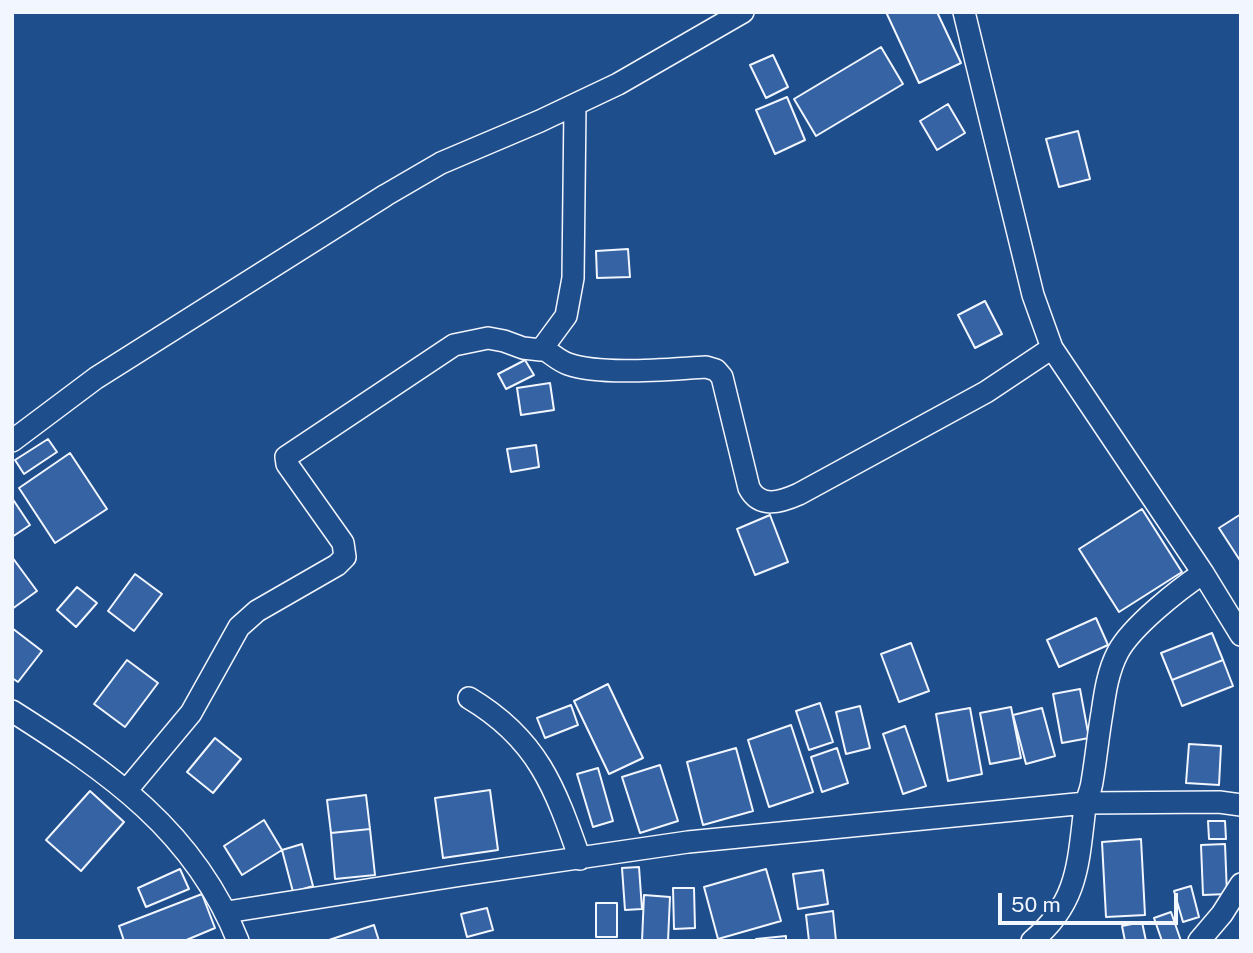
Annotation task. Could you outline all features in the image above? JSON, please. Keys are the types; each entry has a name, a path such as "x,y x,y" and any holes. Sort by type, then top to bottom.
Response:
{"street":[{"path":"12,441 96,378 386,195 441,163 618,84 743,12"},
{"path":"964,12 1033,295 1052,348 1203,573 1241,635"},
{"path":"544,349 566,316 573,278 575,104"},
{"path":"126,791 191,713 239,627 257,611 337,565 345,557 343,543 287,464 286,457 454,345 488,338 523,348 544,349 562,361 578,366 613,370 706,367 716,370 722,377 749,488 753,495 765,502 792,497 986,392 1052,348"},
{"path":"1032,941 1056,915 1070,892 1080,862 1086,803 1092,785 1108,678 1117,654 1126,639 1180,589 1203,573"},
{"path":"469,698 493,712 530,750 543,768 580,859"},
{"path":"12,711 83,756 126,791 187,850 227,912 238,941"},
{"path":"227,912 463,874 688,842 1086,803 1219,802 1241,805"},
{"path":"1199,941 1222,915 1241,884"}],"building":[{"path":"886,12 937,12 961,63 919,83"},
{"path":"881,47 903,84 816,136 794,99"},
{"path":"773,55 788,87 766,98 750,65"},
{"path":"787,97 805,140 775,154 756,110"},
{"path":"948,104 965,133 937,150 920,121"},
{"path":"1078,131 1090,179 1059,187 1046,139"},
{"path":"628,249 630,277 597,278 596,251"},
{"path":"985,301 1002,334 975,348 958,315"},
{"path":"525,360 534,375 506,389 498,374"},
{"path":"550,383 554,410 521,415 517,388"},
{"path":"48,439 57,452 24,474 15,460"},
{"path":"536,445 539,467 511,472 507,449"},
{"path":"70,453 107,509 55,543 19,488"},
{"path":"12,498 30,525 12,537"},
{"path":"1142,509 1182,572 1119,612 1079,549"},
{"path":"1241,514 1241,562 1219,528"},
{"path":"770,515 788,562 755,575 737,529"},
{"path":"12,557 37,591 12,609"},
{"path":"135,574 162,594 134,631 108,611"},
{"path":"77,587 97,603 76,627 57,610"},
{"path":"1096,618 1108,645 1059,667 1047,640"},
{"path":"12,628 42,651 18,682 12,678"},
{"path":"1212,633 1223,660 1172,680 1161,653"},
{"path":"911,643 929,691 899,702 881,654"},
{"path":"127,660 158,683 125,727 94,704"},
{"path":"1223,660 1233,686 1182,706 1172,680"},
{"path":"608,684 643,758 609,774 574,701"},
{"path":"1080,689 1089,738 1062,743 1053,694"},
{"path":"820,703 833,742 809,750 796,711"},
{"path":"571,705 578,725 545,738 537,718"},
{"path":"860,706 870,748 846,754 836,712"},
{"path":"1011,707 1021,758 990,764 980,713"},
{"path":"970,708 982,774 948,781 936,714"},
{"path":"1042,708 1055,756 1026,764 1013,715"},
{"path":"791,725 813,792 769,807 748,740"},
{"path":"905,726 926,786 903,794 883,734"},
{"path":"215,738 241,759 213,793 187,772"},
{"path":"1189,744 1221,746 1219,785 1186,783"},
{"path":"736,748 753,811 703,825 687,762"},
{"path":"837,748 848,783 822,792 811,757"},
{"path":"660,765 678,821 640,833 622,777"},
{"path":"598,768 613,821 593,827 577,774"},
{"path":"490,790 498,850 443,858 435,798"},
{"path":"90,791 124,822 81,871 46,840"},
{"path":"366,795 370,829 331,833 327,800"},
{"path":"264,820 282,850 242,875 224,846"},
{"path":"1208,821 1225,821 1226,839 1209,839"},
{"path":"370,829 375,875 335,879 331,833"},
{"path":"1141,839 1145,915 1106,917 1102,842"},
{"path":"302,844 313,886 293,892 282,850"},
{"path":"1225,844 1227,894 1203,895 1201,845"},
{"path":"639,867 642,909 625,910 622,868"},
{"path":"180,869 189,889 146,907 138,888"},
{"path":"766,869 781,921 718,939 704,887"},
{"path":"823,870 828,904 798,909 793,874"},
{"path":"1191,886 1199,917 1183,922 1174,891"},
{"path":"673,888 694,888 695,928 674,929"},
{"path":"202,894 215,928 184,941 124,941 119,926"},
{"path":"644,895 670,897 668,941 642,941"},
{"path":"596,903 617,903 617,937 596,937"},
{"path":"487,908 493,930 467,937 461,914"},
{"path":"833,911 836,941 809,941 806,915"},
{"path":"1171,912 1181,941 1162,941 1154,918"},
{"path":"1142,922 1146,941 1125,941 1122,926"},
{"path":"374,925 379,941 326,941"},
{"path":"786,936 786,941 756,941 756,939"}]}
